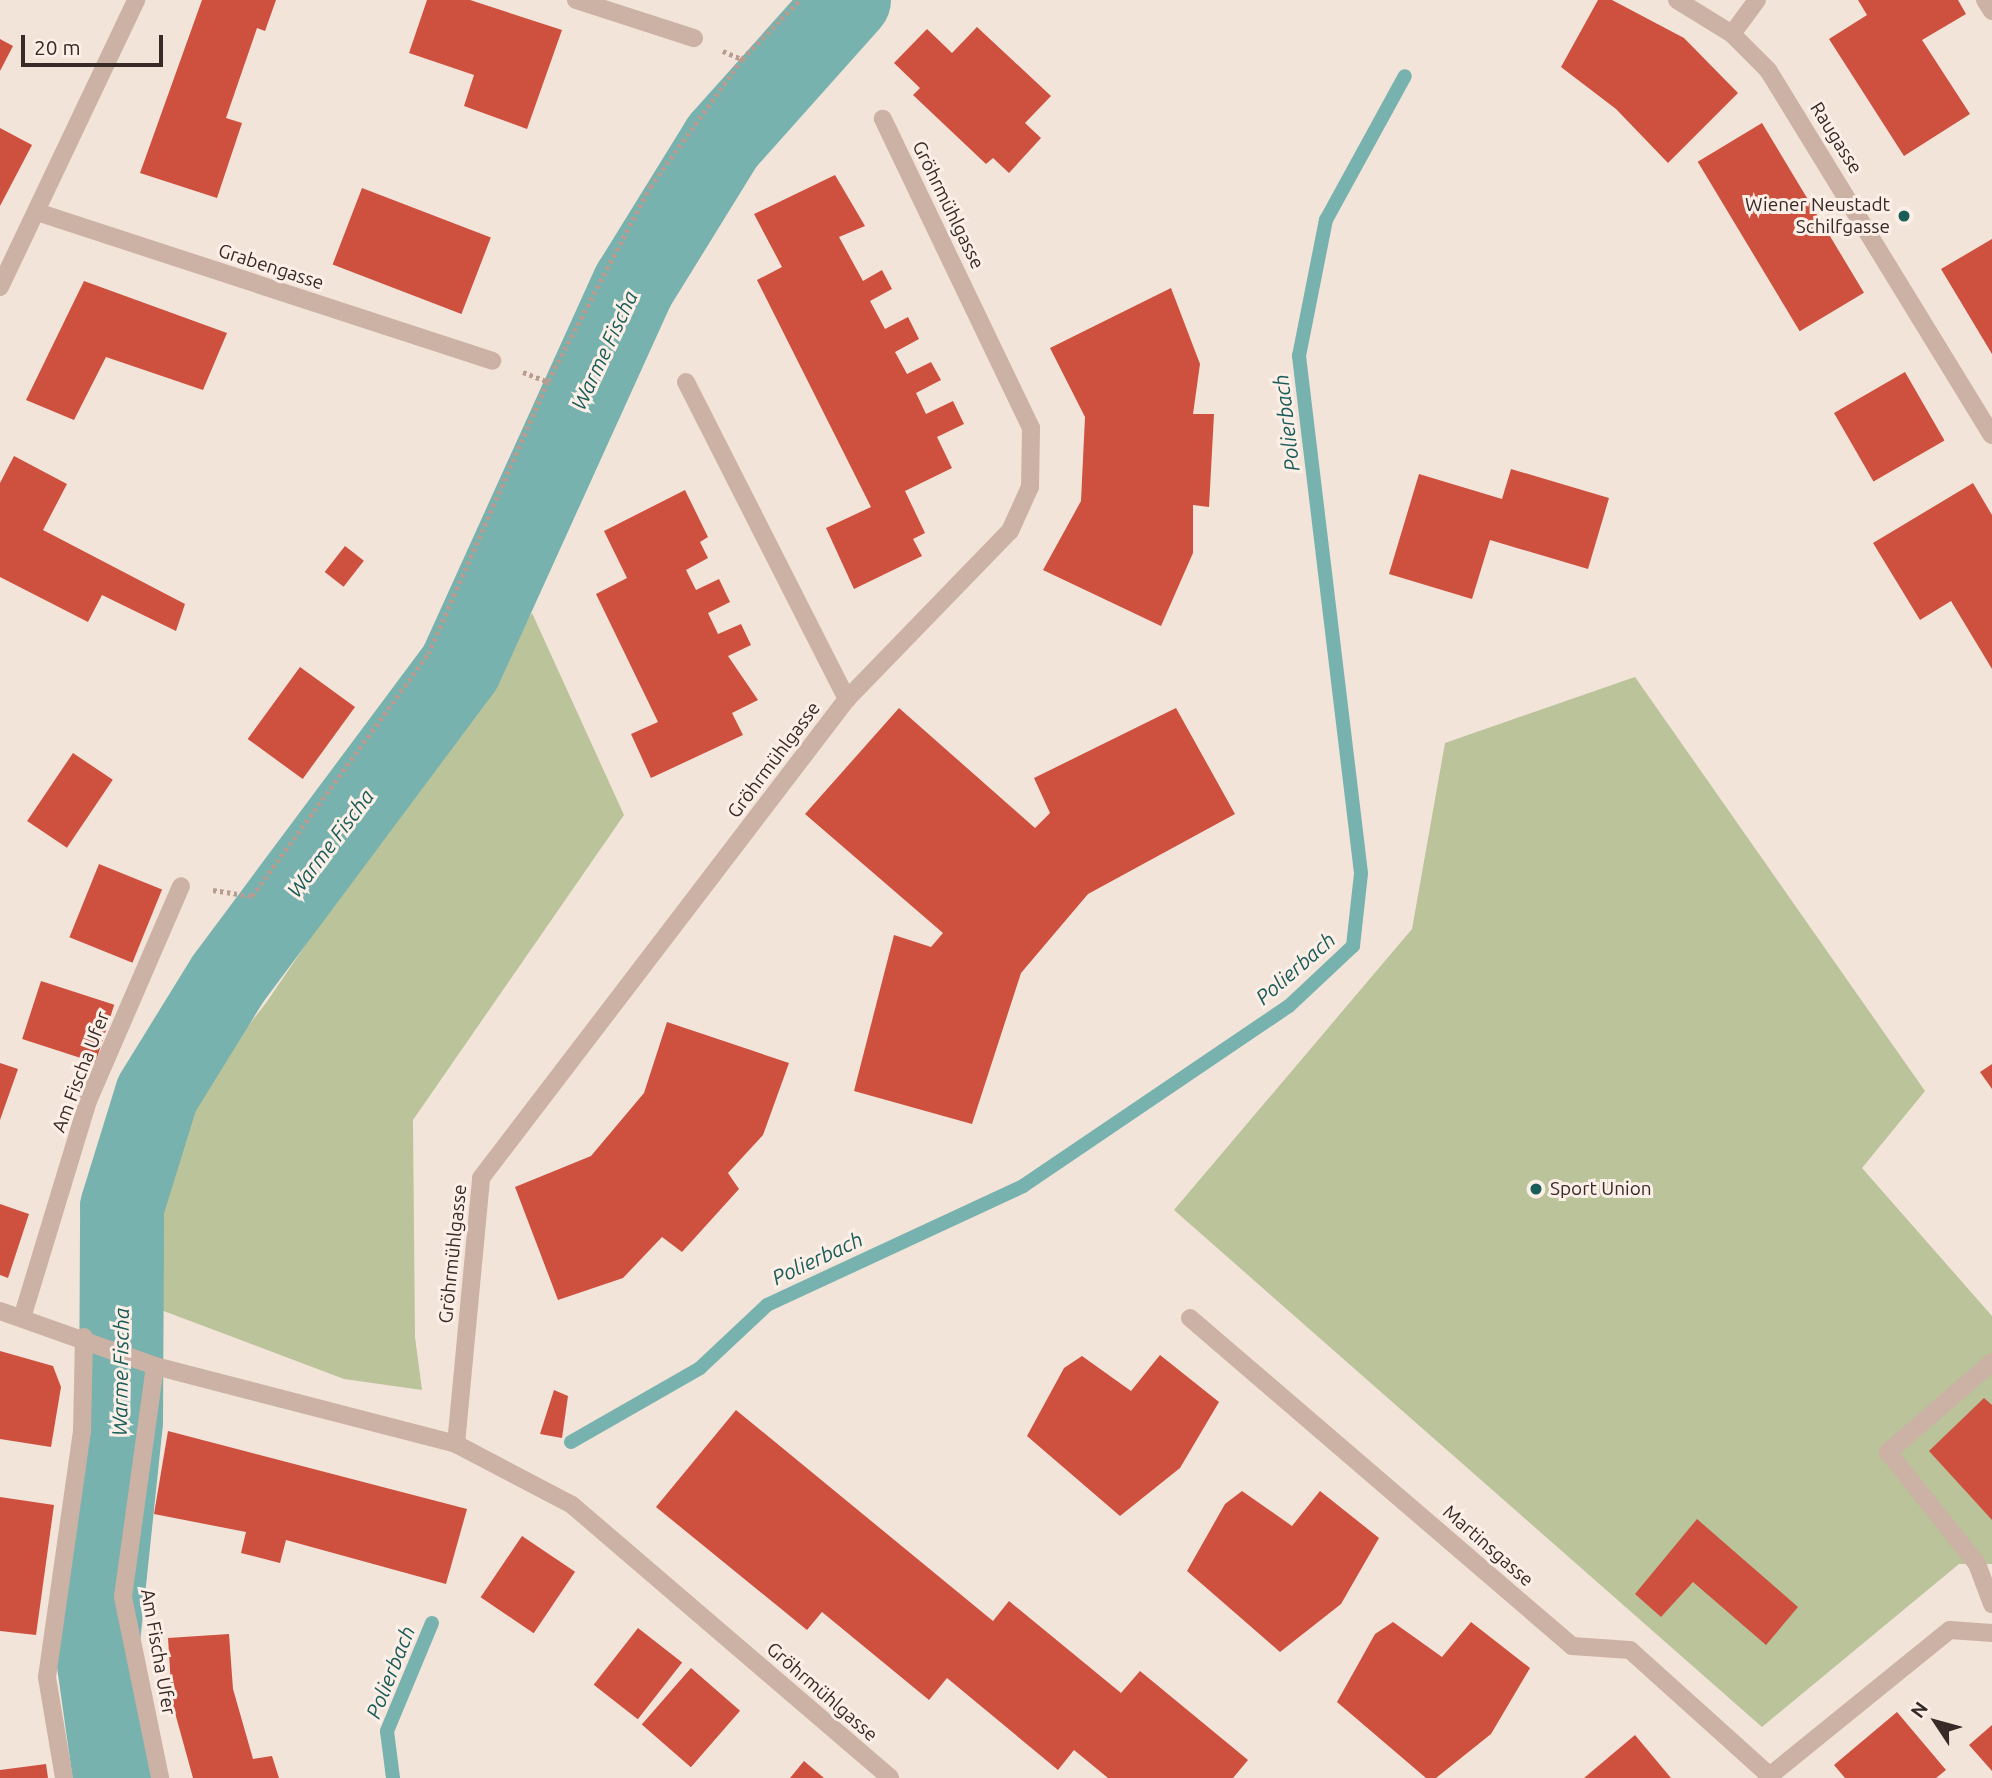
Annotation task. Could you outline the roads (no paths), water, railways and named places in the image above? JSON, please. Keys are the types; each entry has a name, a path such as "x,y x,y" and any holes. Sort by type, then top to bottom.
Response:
{"street":[{"path":"0,287 136,0"},
{"path":"576,0 694,38"},
{"name":"Raugasse","path":"1677,0 1732,34 1768,70 1992,435"},
{"path":"1732,34 1758,0"},
{"path":"1985,0 1992,11"},
{"name":"Gröhrmühlgasse","path":"456,1444 481,1178 847,699 1010,531 1030,487 1031,428 883,118"},
{"name":"Grabengasse","path":"37,212 492,361"},
{"path":"686,382 847,699"},
{"name":"Am Fischa Ufer","path":"22,1318 88,1101 181,886"},
{"name":"Gröhrmühlgasse","path":"0,1311 85,1337 155,1366 456,1444 572,1505 890,1778"},
{"name":"Martinsgasse","path":"1190,1318 1572,1646 1630,1650 1769,1777 1950,1630 1992,1633"},
{"path":"64,1778 47,1677 82,1432 85,1337"},
{"path":"1992,1362 1888,1452 1977,1564 1992,1604"},
{"name":"Am Fischa Ufer","path":"155,1366 123,1597 160,1778"}],"waterway":[{"name":"Warme Fischa","path":"115,1778 97,1650 121,1421 122,1207 157,1094 228,979 460,668 634,285 723,141 849,0"},
{"name":"Polierbach","path":"571,1442 700,1368 767,1305 1023,1186 1289,1006 1353,946 1361,873 1299,356 1326,220 1405,76"},
{"name":"Polierbach","path":"393,1778 387,1731 432,1623"}],"place":[{"name":"Wiener Neustadt Schilfgasse","path":"1904,216"},
{"name":"Sport Union","path":"1536,1189"}]}
